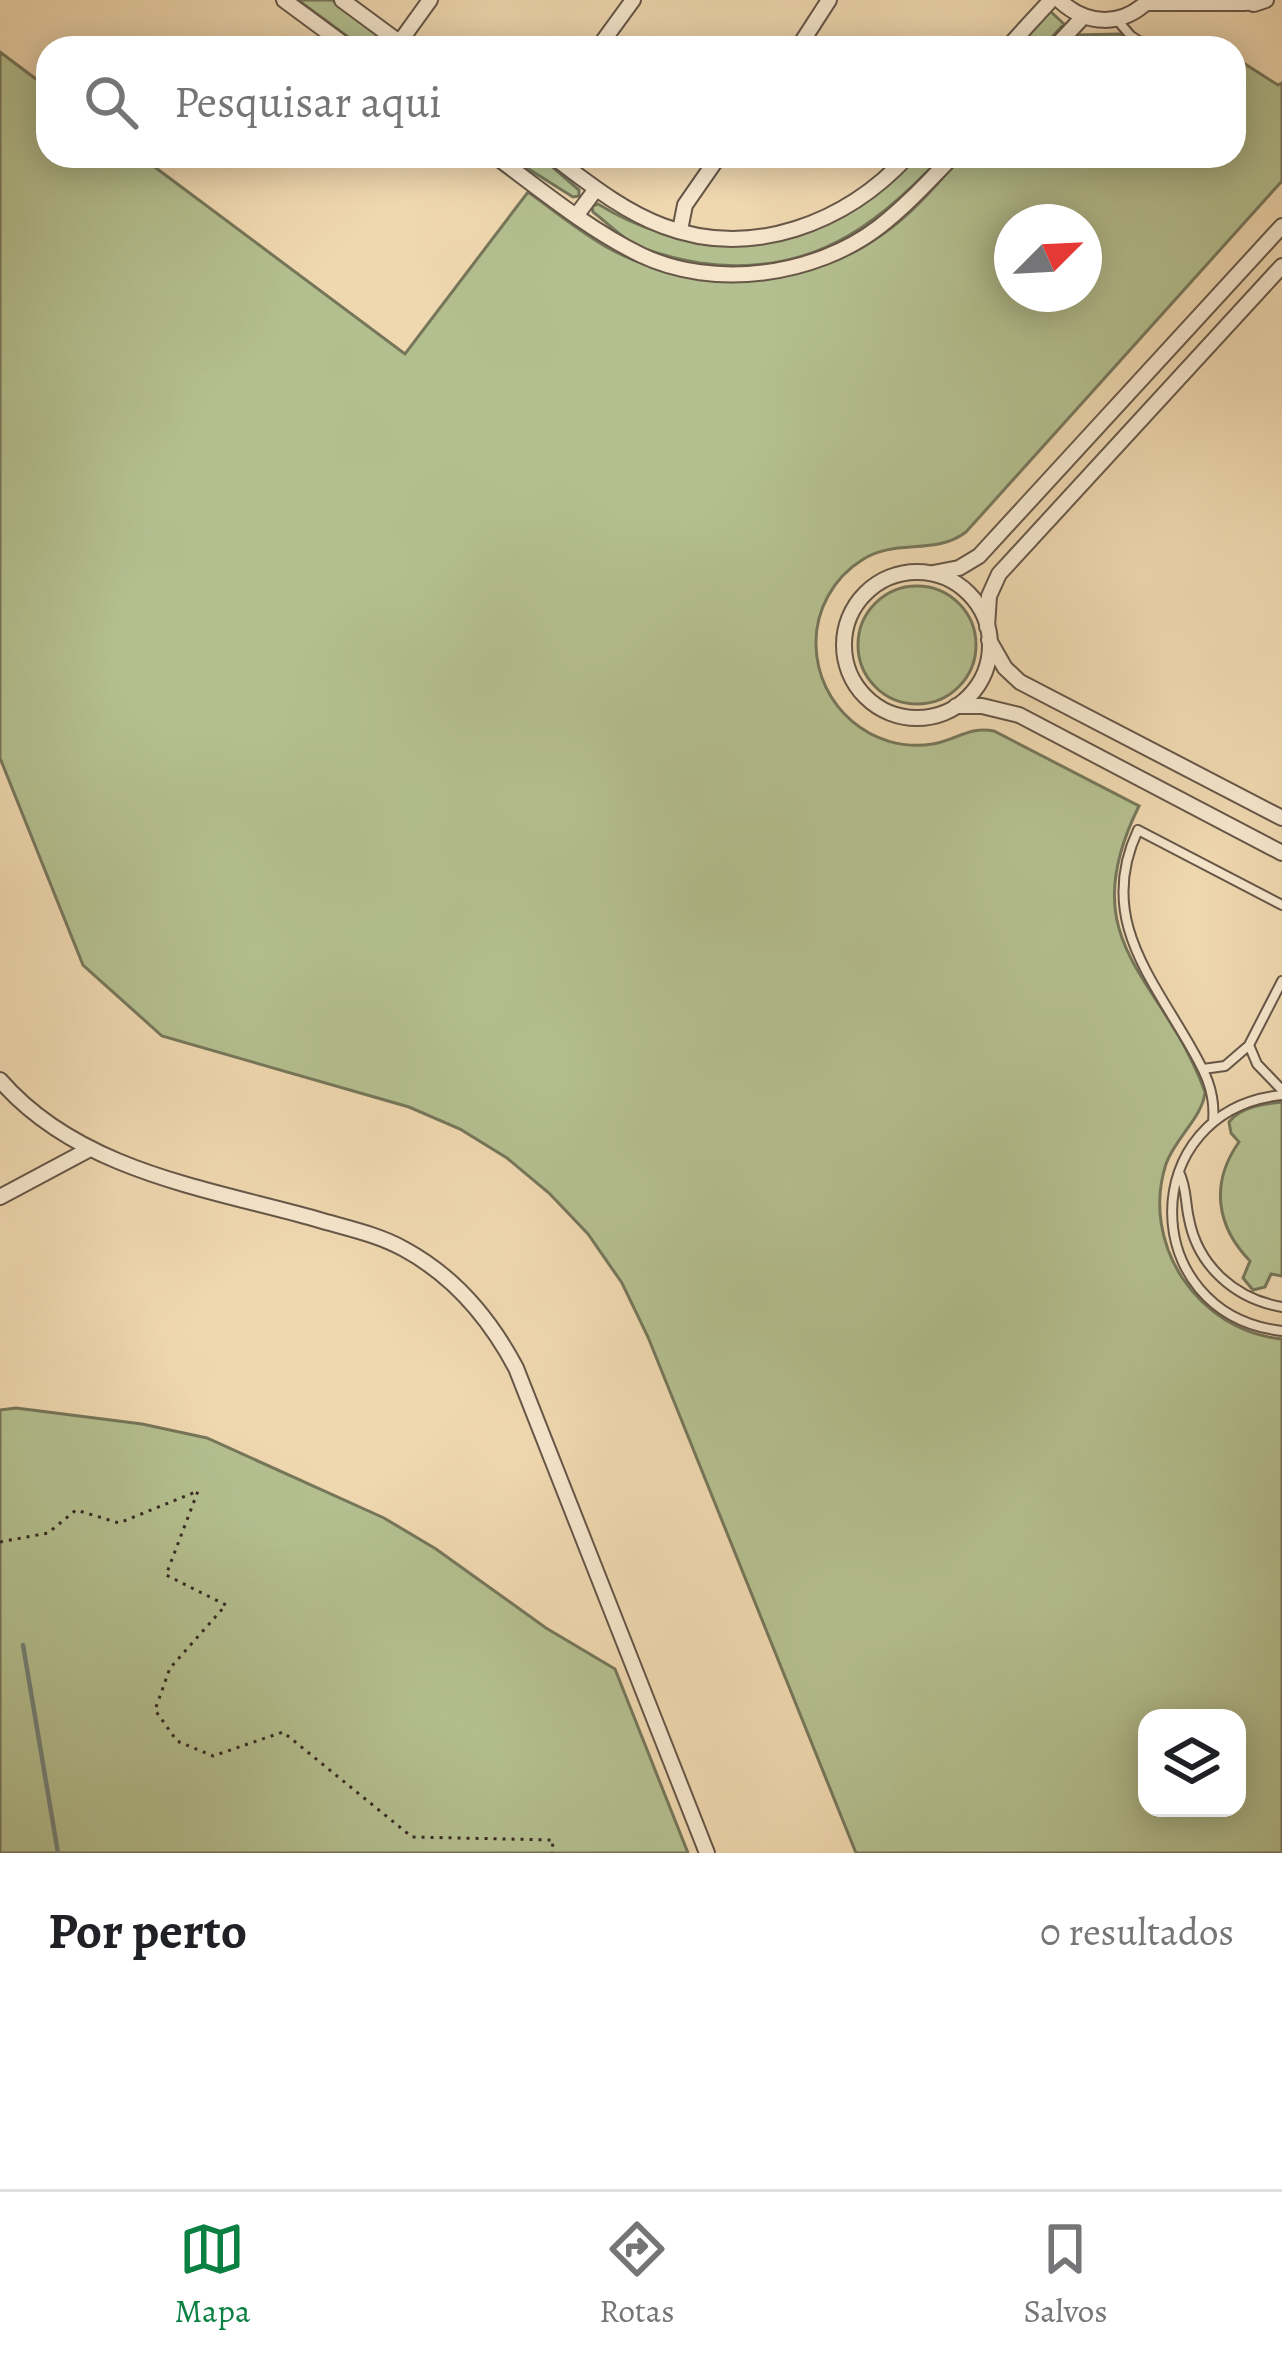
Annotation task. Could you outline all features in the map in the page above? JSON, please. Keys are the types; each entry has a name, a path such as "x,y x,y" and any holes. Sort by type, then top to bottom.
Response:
{"street":[{"path":"284,0 333,36"},
{"path":"342,0 391,36"},
{"path":"408,36 430,0"},
{"path":"607,36 633,0"},
{"path":"806,36 829,0"},
{"path":"1019,36 1055,0 1083,17 1117,19 1148,1 1266,0"},
{"path":"1065,36 1083,17"},
{"path":"511,168 576,216 645,257 685,271 727,275 776,270 829,256 875,230 940,168"},
{"path":"568,168 625,208 680,230 733,240 819,222 857,202 895,168"},
{"path":"680,230 685,205 711,168"},
{"path":"576,216 596,189"},
{"path":"1282,226 979,556 959,568 933,574 894,575 869,589 847,624 844,652 860,692 882,709 920,717 956,706 982,706 1019,715 1282,853"},
{"path":"956,706 981,677 989,596 999,574 1282,266"},
{"path":"933,574 967,593 1005,668 1020,682 1282,818"},
{"path":"0,1080 30,1112 88,1150 383,1238 423,1261 475,1306 516,1368 707,1853"},
{"path":"0,1197 88,1150"}],"lane":[{"path":"1117,19 1132,36"},
{"path":"1214,1122 1212,1088 1127,931 1123,878 1138,830 1282,904"},
{"path":"1203,1069 1232,1062 1249,1045 1282,981"},
{"path":"1249,1045 1257,1064 1282,1092 1251,1101 1214,1122 1196,1140 1179,1170 1171,1221 1179,1255 1195,1285 1233,1317 1282,1331"},
{"path":"1179,1170 1187,1188 1193,1237 1209,1265 1246,1296 1282,1307"}],"path":[{"path":"0,1542 48,1533 76,1510 119,1522 198,1491 166,1575 226,1605 170,1668 155,1710 177,1741 213,1756 283,1732 412,1838 553,1840 552,1853"}],"green space":[{"path":"298,0 332,0 380,36 347,36"},
{"path":"1049,10 1064,24 1053,36 1024,36"},
{"path":"0,52 36,79 36,168 156,168 405,354 528,192 601,244 646,265 718,279 754,279 826,263 860,248 910,212 951,168 1246,168 1246,65 1282,83 1282,181 966,532 941,543 875,553 842,576 822,608 816,645 826,688 837,706 869,733 910,745 933,744 978,730 994,731 1139,806 1120,853 1114,893 1118,927 1205,1092 1166,1164 1161,1224 1169,1252 1202,1301 1225,1320 1282,1339 1282,1853 856,1853 648,1337 622,1283 588,1234 507,1158 460,1129 409,1107 162,1036 83,965 0,758"},
{"path":"527,168 554,168 579,190 579,196 573,197"},
{"path":"902,168 930,168 890,206 835,243 773,263 738,266 654,252 624,238 592,206 598,204 661,233 728,244 762,242 828,223 881,189"},
{"path":"917,586 939,591 959,603 971,623 976,645 971,667 959,687 939,699 917,704 895,699 875,687 863,667 858,645 863,623 875,603 895,591"},
{"path":"1282,1102 1282,1276 1271,1274 1265,1287 1253,1290 1243,1278 1250,1261 1230,1233 1221,1204 1224,1173 1239,1142 1229,1122 1246,1110"},
{"path":"0,1410 142,1424 207,1438 384,1518 436,1549 546,1628 615,1669 688,1853 0,1853"}],"waterway":[{"path":"23,1645 58,1853"}]}
